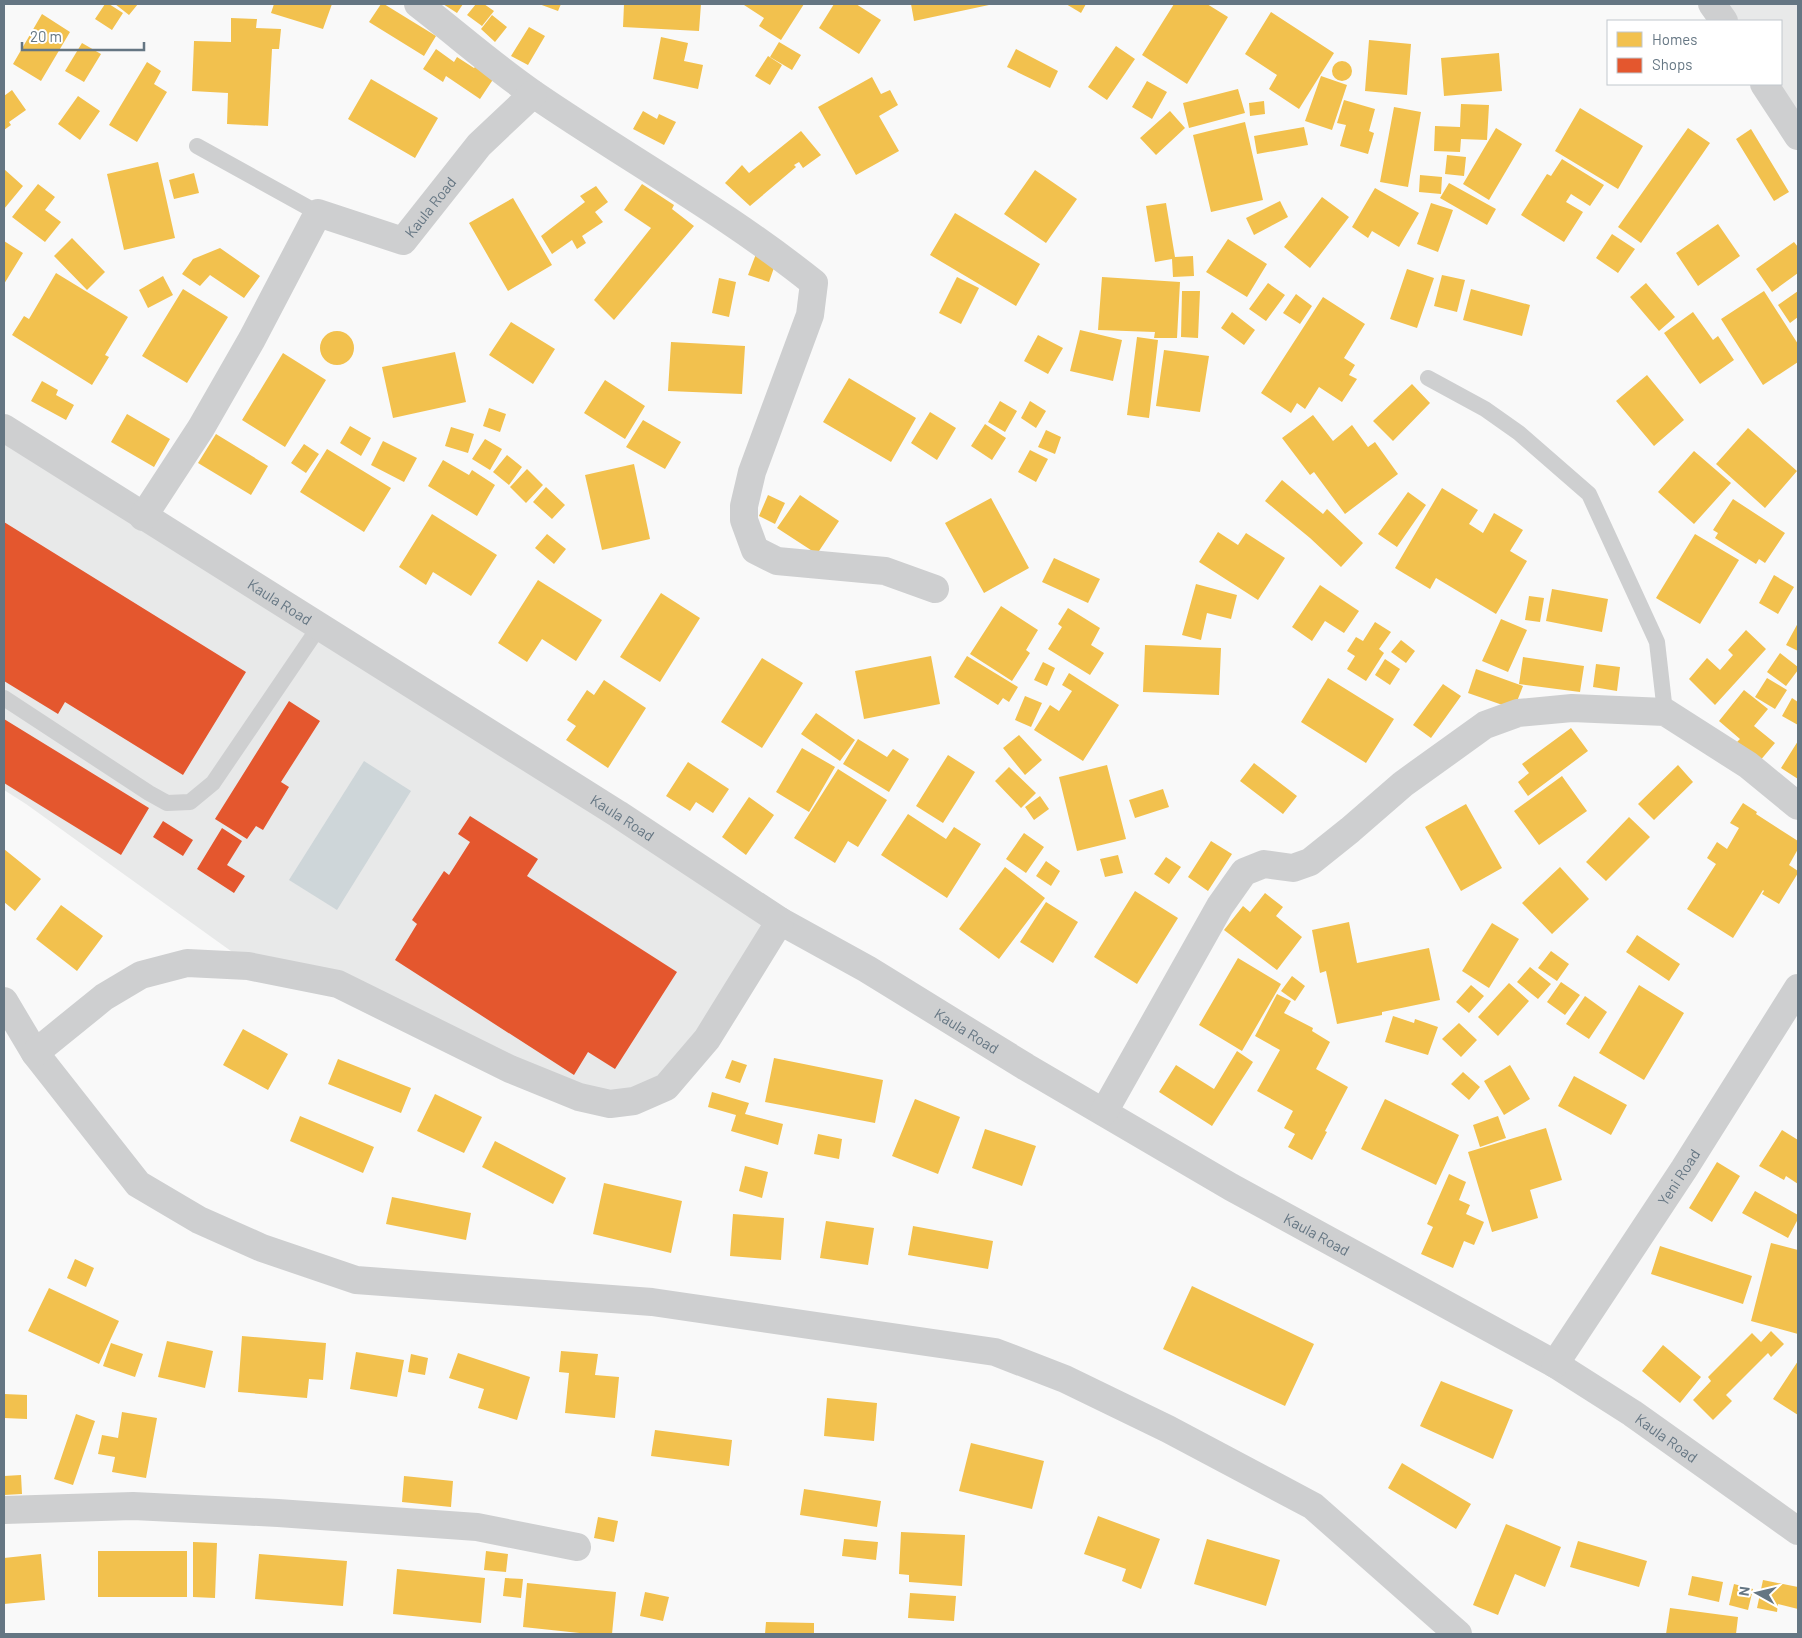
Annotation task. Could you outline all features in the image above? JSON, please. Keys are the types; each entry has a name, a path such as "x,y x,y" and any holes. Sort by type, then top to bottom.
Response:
{"street":[{"path":"418,4 534,94 727,221 814,283 810,315 752,472 744,506 744,520 755,550 777,561 885,571 935,589"},
{"path":"1712,4 1723,20"},
{"path":"1765,85 1798,136"},
{"name":"Kaula Road","path":"318,213 403,240 479,145 534,94"},
{"path":"143,517 201,428 252,339 318,213"},
{"name":"Kaula Road","path":"4,428 618,814 780,921 866,969 1026,1067 1232,1187 1555,1364 1632,1414 1798,1531"},
{"path":"1104,1112 1220,906 1244,872 1264,864 1293,868 1310,862 1403,784 1485,725 1518,713 1572,708 1665,712 1748,765 1798,806"},
{"path":"35,1053 104,997 141,975 188,963 248,966 338,984 510,1069 578,1097 610,1104 634,1101 666,1088 707,1039 780,921"},
{"name":"Yeni Road","path":"1555,1364 1684,1169 1798,988"},
{"path":"4,1001 35,1053 138,1184 199,1220 262,1248 356,1280 652,1302 995,1352 1073,1383 1168,1429 1313,1506 1458,1634"},
{"path":"4,1510 133,1506 278,1513 477,1526 577,1547"}],"lane":[{"path":"197,146 318,213"},
{"path":"1428,378 1485,409 1519,433 1588,494 1657,642 1665,712"},
{"path":"4,698 148,793 167,803 190,802 213,782 319,626"}],"shaded area":[{"path":"1713,4 1798,4 1798,135 1766,85 1782,85 1782,20 1723,20"},
{"path":"4,426 781,918 666,1086 613,1102 339,983 249,964 4,790"},
{"path":"364,761 411,791 337,910 289,880"}],"building: Homes":[{"path":"105,4 109,4 123,13 112,30 95,19"},
{"path":"115,4 138,4 129,15"},
{"path":"274,4 332,4 323,29 271,13"},
{"path":"381,4 384,4 436,36 424,56 369,22"},
{"path":"443,4 463,4 457,13"},
{"path":"476,4 484,4 494,11 482,26 467,15"},
{"path":"539,4 561,4 558,11"},
{"path":"624,4 701,4 699,31 623,27"},
{"path":"745,4 804,4 781,40 759,26 764,18"},
{"path":"834,4 856,4 881,20 859,54 819,28"},
{"path":"911,4 989,4 989,5 914,21"},
{"path":"1066,4 1086,4 1081,13"},
{"path":"1174,4 1207,4 1228,17 1187,84 1142,55"},
{"path":"1271,12 1334,53 1299,109 1269,89 1277,75 1245,54"},
{"path":"42,14 70,32 41,81 13,64"},
{"path":"492,15 507,27 495,42 481,29"},
{"path":"231,18 257,19 256,28 281,29 279,49 272,49 268,126 227,124 228,93 192,91 194,41 231,42"},
{"path":"529,27 545,36 528,65 511,56"},
{"path":"661,37 688,43 684,61 703,65 698,89 653,79"},
{"path":"1369,40 1411,44 1407,95 1365,91"},
{"path":"779,42 801,55 792,70 770,57"},
{"path":"82,43 101,54 84,82 65,71"},
{"path":"1116,46 1135,59 1107,100 1088,87"},
{"path":"436,49 454,62 457,57 474,68 476,66 494,78 480,99 446,76 443,82 423,69"},
{"path":"1016,49 1058,71 1050,88 1007,67"},
{"path":"1499,53 1502,91 1444,96 1441,58"},
{"path":"768,56 782,65 770,85 755,76"},
{"path":"1338,61 1346,61 1352,67 1352,75 1346,81 1338,81 1332,75 1332,67"},
{"path":"147,62 161,71 154,84 167,92 137,142 109,125"},
{"path":"1321,76 1347,85 1332,130 1305,121"},
{"path":"872,77 881,94 890,90 898,105 879,116 899,151 856,175 818,107"},
{"path":"371,79 438,118 415,158 348,119"},
{"path":"1147,81 1167,92 1152,119 1132,107"},
{"path":"1238,89 1245,113 1189,128 1183,103"},
{"path":"12,90 26,110 9,122 11,125 4,130 4,96"},
{"path":"78,96 100,111 80,140 58,124"},
{"path":"1344,100 1375,109 1369,131 1374,133 1368,154 1340,146 1346,125 1337,123"},
{"path":"1264,101 1265,114 1250,116 1249,103"},
{"path":"1461,104 1489,105 1487,140 1461,139 1460,152 1434,151 1435,126 1460,127"},
{"path":"1394,107 1421,112 1408,187 1380,182"},
{"path":"1580,108 1643,146 1618,189 1555,151"},
{"path":"643,111 657,119 659,114 676,122 664,145 633,129"},
{"path":"1170,111 1185,128 1156,155 1140,138"},
{"path":"1245,122 1263,200 1211,212 1193,135"},
{"path":"1304,127 1308,145 1257,154 1254,136"},
{"path":"1496,128 1522,144 1489,200 1463,184"},
{"path":"1688,128 1710,143 1641,243 1618,227"},
{"path":"1751,129 1789,192 1774,201 1736,139"},
{"path":"801,131 821,155 803,168 799,162 794,165 796,167 750,206 725,183 742,165 749,173"},
{"path":"1447,155 1466,157 1464,176 1445,174"},
{"path":"1562,159 1604,185 1590,206 1571,194 1566,202 1583,212 1564,242 1521,215 1547,174 1551,176"},
{"path":"158,162 175,238 124,250 107,174"},
{"path":"4,169 23,186 4,209"},
{"path":"1035,170 1077,199 1046,243 1004,214"},
{"path":"194,173 199,193 174,199 169,180"},
{"path":"1420,175 1442,177 1441,194 1419,192"},
{"path":"1449,183 1496,209 1487,225 1440,198"},
{"path":"38,184 55,197 45,210 61,222 45,242 12,217"},
{"path":"642,184 674,205 672,209 694,226 614,320 594,300 651,228 624,210"},
{"path":"596,186 608,202 595,212 603,222 582,236 586,243 577,249 572,240 552,254 541,236 585,202 580,196"},
{"path":"1375,188 1419,213 1399,247 1372,231 1368,238 1352,227"},
{"path":"1322,197 1349,217 1310,268 1284,247"},
{"path":"513,198 552,265 508,291 469,223"},
{"path":"1280,201 1288,217 1254,235 1246,218"},
{"path":"1166,203 1175,257 1193,256 1194,276 1173,277 1172,259 1155,262 1146,206"},
{"path":"1431,203 1453,210 1438,252 1417,244"},
{"path":"955,213 1040,264 1016,306 930,255"},
{"path":"1718,224 1740,256 1698,286 1676,253"},
{"path":"1612,234 1635,249 1618,273 1596,258"},
{"path":"72,238 105,272 87,290 54,256"},
{"path":"1228,239 1267,264 1247,297 1206,272"},
{"path":"4,241 23,253 4,284"},
{"path":"1794,242 1798,247 1798,273 1772,292 1756,269"},
{"path":"220,248 260,276 244,298 210,275 200,286 182,274 193,259"},
{"path":"756,254 776,262 769,282 748,275"},
{"path":"1407,269 1434,278 1417,328 1390,319"},
{"path":"56,273 128,317 105,355 109,357 92,385 12,335 24,316 29,319"},
{"path":"1442,275 1465,280 1457,312 1434,306"},
{"path":"163,276 173,295 148,308 139,290"},
{"path":"957,277 979,288 961,324 939,313"},
{"path":"1102,277 1180,282 1177,338 1154,338 1155,332 1098,330"},
{"path":"719,278 736,282 729,317 712,313"},
{"path":"1268,283 1285,295 1266,321 1249,309"},
{"path":"1646,283 1675,317 1659,331 1630,297"},
{"path":"183,289 228,317 187,383 142,356"},
{"path":"1471,289 1530,305 1522,336 1463,320"},
{"path":"1182,291 1200,291 1198,338 1181,337"},
{"path":"1764,291 1798,344 1798,362 1763,385 1721,319"},
{"path":"1798,291 1798,317 1790,323 1778,305"},
{"path":"1296,294 1312,306 1300,324 1283,313"},
{"path":"1323,297 1365,324 1344,358 1355,365 1349,375 1357,379 1342,402 1319,387 1305,409 1297,403 1291,413 1261,393"},
{"path":"1232,312 1255,330 1244,345 1221,328"},
{"path":"1693,312 1713,340 1718,336 1734,360 1700,384 1664,333"},
{"path":"511,322 555,349 533,384 489,355"},
{"path":"1080,330 1122,340 1113,381 1070,371"},
{"path":"337,331 349,336 354,348 349,360 337,365 325,360 320,348 325,336"},
{"path":"1038,335 1063,348 1048,374 1024,361"},
{"path":"1137,337 1158,340 1149,418 1127,415"},
{"path":"671,342 745,346 742,394 668,391"},
{"path":"1164,350 1209,356 1200,412 1156,406"},
{"path":"455,352 466,402 393,418 382,367"},
{"path":"283,353 326,380 285,447 242,420"},
{"path":"1647,375 1684,420 1654,446 1616,401"},
{"path":"849,378 916,418 891,462 823,422"},
{"path":"605,380 645,406 625,439 584,413"},
{"path":"42,381 58,390 56,395 74,405 66,420 31,401"},
{"path":"1412,384 1430,403 1393,441 1373,421"},
{"path":"1000,401 1017,411 1005,432 988,422"},
{"path":"1030,401 1046,411 1036,428 1021,418"},
{"path":"489,408 506,414 500,432 483,426"},
{"path":"930,412 956,428 937,460 911,443"},
{"path":"127,414 170,439 154,467 111,442"},
{"path":"1313,415 1333,441 1352,425 1368,447 1375,442 1398,474 1345,514 1314,472 1310,475 1282,438"},
{"path":"643,420 681,442 665,469 626,447"},
{"path":"985,424 1006,438 992,460 971,446"},
{"path":"350,426 371,438 361,456 340,443"},
{"path":"451,427 474,434 468,453 445,446"},
{"path":"1748,428 1797,471 1765,508 1716,464"},
{"path":"1046,430 1061,437 1055,454 1038,447"},
{"path":"216,434 268,466 251,495 198,463"},
{"path":"485,439 502,449 490,470 472,459"},
{"path":"383,441 417,458 404,482 371,465"},
{"path":"304,444 319,454 306,473 291,463"},
{"path":"327,449 391,488 364,532 300,492"},
{"path":"1030,450 1048,459 1036,482 1018,472"},
{"path":"1694,451 1731,483 1694,524 1658,492"},
{"path":"507,455 522,467 509,485 493,472"},
{"path":"443,460 469,475 472,470 495,485 477,516 428,486"},
{"path":"634,464 650,539 602,550 585,475"},
{"path":"527,469 543,485 526,503 510,487"},
{"path":"1282,480 1323,514 1327,509 1363,543 1341,567 1310,538 1265,501"},
{"path":"546,487 565,505 552,519 533,502"},
{"path":"1442,488 1478,510 1469,524 1483,533 1494,513 1523,530 1510,551 1527,561 1496,614 1436,578 1430,589 1395,568"},
{"path":"1408,492 1426,505 1397,547 1378,534"},
{"path":"768,495 785,503 775,524 759,516"},
{"path":"800,495 839,521 817,554 777,528"},
{"path":"991,498 1029,568 984,593 945,523"},
{"path":"1733,499 1785,533 1765,563 1759,559 1756,564 1715,538 1718,533 1713,530"},
{"path":"432,514 497,555 471,596 433,572 426,585 399,567"},
{"path":"1218,532 1238,545 1246,533 1285,558 1258,600 1199,562"},
{"path":"547,534 566,549 554,564 535,548"},
{"path":"1695,534 1739,560 1700,624 1656,598"},
{"path":"1054,558 1100,579 1088,603 1042,582"},
{"path":"1774,575 1794,587 1778,614 1759,603"},
{"path":"538,580 602,620 576,661 542,639 527,662 498,643"},
{"path":"1196,584 1237,595 1231,619 1207,613 1201,640 1182,635"},
{"path":"1320,585 1359,611 1344,633 1325,621 1312,641 1292,627"},
{"path":"1552,589 1608,599 1602,632 1546,621"},
{"path":"661,593 700,618 660,682 620,657"},
{"path":"1529,596 1544,598 1540,622 1525,620"},
{"path":"1001,606 1038,630 1026,650 1030,653 1012,681 970,654"},
{"path":"1068,608 1100,628 1091,645 1104,653 1090,675 1048,649 1062,627 1058,624"},
{"path":"1501,619 1527,630 1508,672 1482,661"},
{"path":"1375,622 1391,632 1379,649 1384,653 1366,681 1347,669 1355,656 1347,651 1356,637 1363,641"},
{"path":"1798,623 1798,651 1786,645"},
{"path":"1746,630 1766,649 1715,705 1689,679 1707,658 1720,670 1733,655 1728,650"},
{"path":"1401,640 1415,651 1406,663 1391,652"},
{"path":"1145,645 1221,648 1219,695 1143,692"},
{"path":"1780,653 1798,667 1798,670 1786,686 1767,672"},
{"path":"931,656 940,704 864,719 855,671"},
{"path":"967,656 1018,687 1009,702 1003,698 998,705 954,677"},
{"path":"1523,657 1584,666 1580,692 1519,684"},
{"path":"762,658 803,683 762,748 721,722"},
{"path":"1385,659 1400,669 1390,685 1375,675"},
{"path":"1043,662 1055,668 1047,686 1034,680"},
{"path":"1596,664 1620,667 1617,691 1593,687"},
{"path":"1476,669 1523,686 1514,709 1468,693"},
{"path":"1069,673 1119,705 1083,761 1034,730 1050,705 1059,711 1072,691 1062,685"},
{"path":"1328,678 1394,719 1366,763 1301,722"},
{"path":"1767,678 1787,690 1775,709 1755,697"},
{"path":"604,680 646,708 608,768 566,740 576,726 567,720 587,690 594,695"},
{"path":"1443,684 1461,696 1431,738 1413,725"},
{"path":"1744,690 1768,709 1754,726 1775,743 1759,762 1736,743 1740,739 1719,721"},
{"path":"1025,696 1042,703 1031,727 1015,720"},
{"path":"1792,698 1798,702 1798,725 1782,716"},
{"path":"816,713 855,740 840,761 801,734"},
{"path":"1571,728 1588,751 1528,796 1518,782 1529,773 1522,764"},
{"path":"1019,735 1042,760 1025,775 1003,748"},
{"path":"858,739 887,757 893,749 909,759 889,792 843,764"},
{"path":"1798,741 1798,779 1781,768"},
{"path":"802,748 835,767 809,812 776,792"},
{"path":"948,755 975,772 943,823 916,806"},
{"path":"688,762 729,789 713,813 696,802 690,811 666,796"},
{"path":"1254,763 1297,796 1283,814 1240,781"},
{"path":"1107,765 1126,839 1077,851 1059,777"},
{"path":"1678,765 1693,782 1654,820 1638,804"},
{"path":"1009,767 1036,793 1021,808 995,781"},
{"path":"838,769 887,800 858,847 848,841 835,863 794,838"},
{"path":"1562,776 1587,811 1539,845 1514,811"},
{"path":"1163,789 1169,807 1135,818 1129,800"},
{"path":"1040,796 1049,809 1034,820 1025,807"},
{"path":"749,797 774,815 746,855 722,837"},
{"path":"1743,803 1757,812 1756,814 1798,841 1798,849 1789,865 1798,873 1779,904 1762,894 1763,890 1733,938 1687,909 1716,864 1707,858 1717,842 1727,849 1739,828 1730,823"},
{"path":"1466,804 1502,868 1461,891 1425,827"},
{"path":"908,814 946,839 954,827 981,844 947,898 881,855"},
{"path":"1629,817 1650,837 1606,881 1586,862"},
{"path":"1024,833 1044,847 1026,873 1006,859"},
{"path":"1211,841 1232,854 1208,891 1188,877"},
{"path":"4,849 41,879 15,911 4,902"},
{"path":"1118,855 1123,873 1105,877 1100,859"},
{"path":"1166,857 1181,867 1169,884 1154,874"},
{"path":"1046,861 1060,871 1051,886 1036,876"},
{"path":"1005,867 1045,898 999,959 959,929"},
{"path":"1560,867 1589,899 1552,934 1522,903"},
{"path":"1135,891 1178,918 1137,984 1094,957"},
{"path":"1265,893 1283,907 1276,916 1302,937 1277,970 1224,930 1243,906 1250,912"},
{"path":"1046,902 1078,922 1053,963 1020,942"},
{"path":"61,905 103,936 77,971 36,939"},
{"path":"1349,922 1357,963 1429,948 1440,1000 1337,1024 1326,971 1320,973 1312,930"},
{"path":"1492,923 1519,939 1489,988 1462,971"},
{"path":"1637,935 1680,964 1669,981 1626,952"},
{"path":"1551,951 1569,964 1557,981 1538,968"},
{"path":"1238,958 1281,984 1242,1051 1199,1025"},
{"path":"1530,967 1551,984 1538,999 1517,982"},
{"path":"1292,976 1305,986 1295,1001 1281,991"},
{"path":"1561,982 1580,995 1565,1015 1547,1002"},
{"path":"1509,983 1529,1001 1498,1036 1478,1017"},
{"path":"1471,985 1484,996 1469,1013 1456,1002"},
{"path":"1639,985 1684,1013 1644,1080 1599,1053"},
{"path":"1277,994 1291,1001 1284,1013 1313,1028 1312,1031 1330,1042 1316,1069 1348,1087 1312,1160 1288,1147 1295,1134 1284,1128 1293,1111 1257,1091 1280,1050 1255,1036"},
{"path":"1585,996 1607,1012 1589,1039 1566,1024"},
{"path":"1393,1016 1414,1023 1415,1019 1438,1027 1428,1055 1385,1042"},
{"path":"1459,1023 1477,1040 1461,1057 1442,1039"},
{"path":"243,1029 288,1054 268,1090 223,1065"},
{"path":"1237,1051 1253,1062 1212,1126 1159,1092 1176,1065 1214,1089"},
{"path":"774,1058 883,1080 875,1123 765,1102"},
{"path":"338,1059 411,1088 401,1113 328,1084"},
{"path":"732,1060 747,1065 740,1083 725,1078"},
{"path":"1510,1065 1530,1099 1504,1115 1484,1081"},
{"path":"1463,1072 1480,1087 1469,1100 1451,1084"},
{"path":"1574,1076 1627,1105 1611,1135 1558,1106"},
{"path":"712,1092 749,1103 745,1114 783,1124 778,1145 731,1131 736,1115 708,1107"},
{"path":"435,1094 482,1117 464,1153 417,1131"},
{"path":"915,1099 960,1117 938,1174 892,1156"},
{"path":"1385,1099 1459,1135 1436,1185 1361,1149"},
{"path":"300,1116 374,1147 363,1173 290,1141"},
{"path":"1498,1116 1506,1138 1480,1147 1473,1125"},
{"path":"1546,1128 1562,1180 1530,1190 1538,1218 1492,1232 1468,1152"},
{"path":"985,1129 1036,1146 1022,1186 972,1168"},
{"path":"1782,1130 1798,1140 1798,1184 1786,1176 1784,1180 1759,1166"},
{"path":"818,1134 842,1139 839,1159 814,1154"},
{"path":"495,1141 566,1178 553,1204 482,1167"},
{"path":"1717,1162 1740,1176 1712,1222 1689,1208"},
{"path":"745,1166 768,1172 762,1198 739,1191"},
{"path":"1449,1174 1466,1182 1459,1200 1470,1205 1466,1214 1484,1222 1474,1245 1464,1241 1453,1268 1421,1254 1433,1227 1427,1224"},
{"path":"604,1183 682,1201 671,1253 593,1234"},
{"path":"1755,1191 1798,1215 1798,1219 1788,1238 1742,1213"},
{"path":"392,1197 471,1213 466,1240 386,1224"},
{"path":"733,1214 784,1218 781,1260 730,1256"},
{"path":"826,1221 874,1228 868,1265 820,1258"},
{"path":"913,1226 993,1241 988,1269 908,1255"},
{"path":"1771,1243 1798,1250 1798,1334 1751,1321"},
{"path":"1660,1246 1752,1276 1743,1304 1651,1274"},
{"path":"75,1259 94,1268 86,1287 67,1278"},
{"path":"1192,1286 1314,1344 1285,1406 1163,1349"},
{"path":"49,1288 119,1321 99,1364 28,1331"},
{"path":"1771,1331 1784,1344 1771,1357 1768,1353 1726,1395 1732,1401 1713,1420 1693,1400 1711,1381 1708,1377 1752,1333 1761,1342"},
{"path":"242,1336 326,1343 323,1380 309,1379 307,1398 238,1392"},
{"path":"167,1341 213,1351 205,1388 158,1377"},
{"path":"111,1343 143,1354 135,1377 103,1366"},
{"path":"1663,1345 1701,1377 1680,1403 1642,1371"},
{"path":"561,1351 598,1354 595,1375 619,1377 615,1418 565,1413 569,1373 559,1372"},
{"path":"356,1352 404,1360 397,1397 350,1389"},
{"path":"458,1353 530,1377 517,1420 478,1408 484,1389 449,1378"},
{"path":"411,1354 428,1358 425,1375 408,1372"},
{"path":"1798,1361 1798,1415 1773,1399"},
{"path":"1441,1381 1513,1410 1493,1459 1420,1426"},
{"path":"4,1394 27,1395 27,1419 4,1418"},
{"path":"827,1398 877,1403 874,1441 824,1436"},
{"path":"122,1412 157,1418 146,1478 112,1472 115,1457 98,1454 102,1435 118,1438"},
{"path":"76,1414 95,1421 73,1485 54,1479"},
{"path":"655,1430 732,1440 729,1466 651,1456"},
{"path":"971,1443 1044,1461 1032,1509 959,1491"},
{"path":"1402,1463 1471,1504 1456,1529 1388,1488"},
{"path":"21,1475 22,1494 4,1495 4,1476"},
{"path":"404,1476 453,1481 451,1507 402,1502"},
{"path":"804,1489 881,1501 877,1527 800,1515"},
{"path":"1098,1516 1160,1539 1141,1589 1122,1581 1126,1569 1084,1554"},
{"path":"598,1517 618,1521 614,1542 594,1538"},
{"path":"1506,1524 1561,1547 1545,1587 1515,1574 1498,1615 1473,1605"},
{"path":"901,1532 965,1535 962,1586 909,1582 909,1575 899,1574"},
{"path":"844,1539 878,1542 876,1560 842,1556"},
{"path":"1207,1539 1280,1560 1266,1606 1194,1584"},
{"path":"1578,1541 1647,1561 1639,1587 1570,1567"},
{"path":"193,1542 217,1543 215,1598 193,1597"},
{"path":"98,1551 187,1551 187,1597 98,1597"},
{"path":"486,1551 508,1554 506,1572 484,1570"},
{"path":"41,1554 45,1600 4,1604 4,1558"},
{"path":"259,1554 347,1561 343,1606 255,1599"},
{"path":"397,1569 485,1578 481,1623 393,1614"},
{"path":"1692,1576 1723,1582 1719,1602 1688,1595"},
{"path":"505,1578 523,1579 521,1598 503,1596"},
{"path":"1763,1580 1798,1587 1798,1609 1778,1604 1777,1612 1757,1608"},
{"path":"527,1583 616,1592 612,1634 589,1634 523,1627"},
{"path":"1734,1584 1753,1589 1748,1610 1729,1605"},
{"path":"645,1592 669,1597 663,1621 640,1616"},
{"path":"910,1593 956,1596 954,1621 908,1618"},
{"path":"1670,1608 1738,1617 1736,1634 1666,1634"},
{"path":"766,1622 814,1623 814,1634 765,1634"}],"building: Shops":[{"path":"4,522 246,672 183,775 65,702 58,714 4,681"},
{"path":"289,701 320,721 281,782 289,787 263,830 256,826 247,839 215,819"},
{"path":"4,719 149,808 121,855 4,783"},
{"path":"470,816 538,859 527,876 677,972 615,1069 588,1052 574,1075 395,960 417,924 412,920 444,871 449,875 470,842 458,834"},
{"path":"163,821 193,840 183,856 153,837"},
{"path":"222,828 242,841 227,865 245,876 234,893 197,869"}]}
